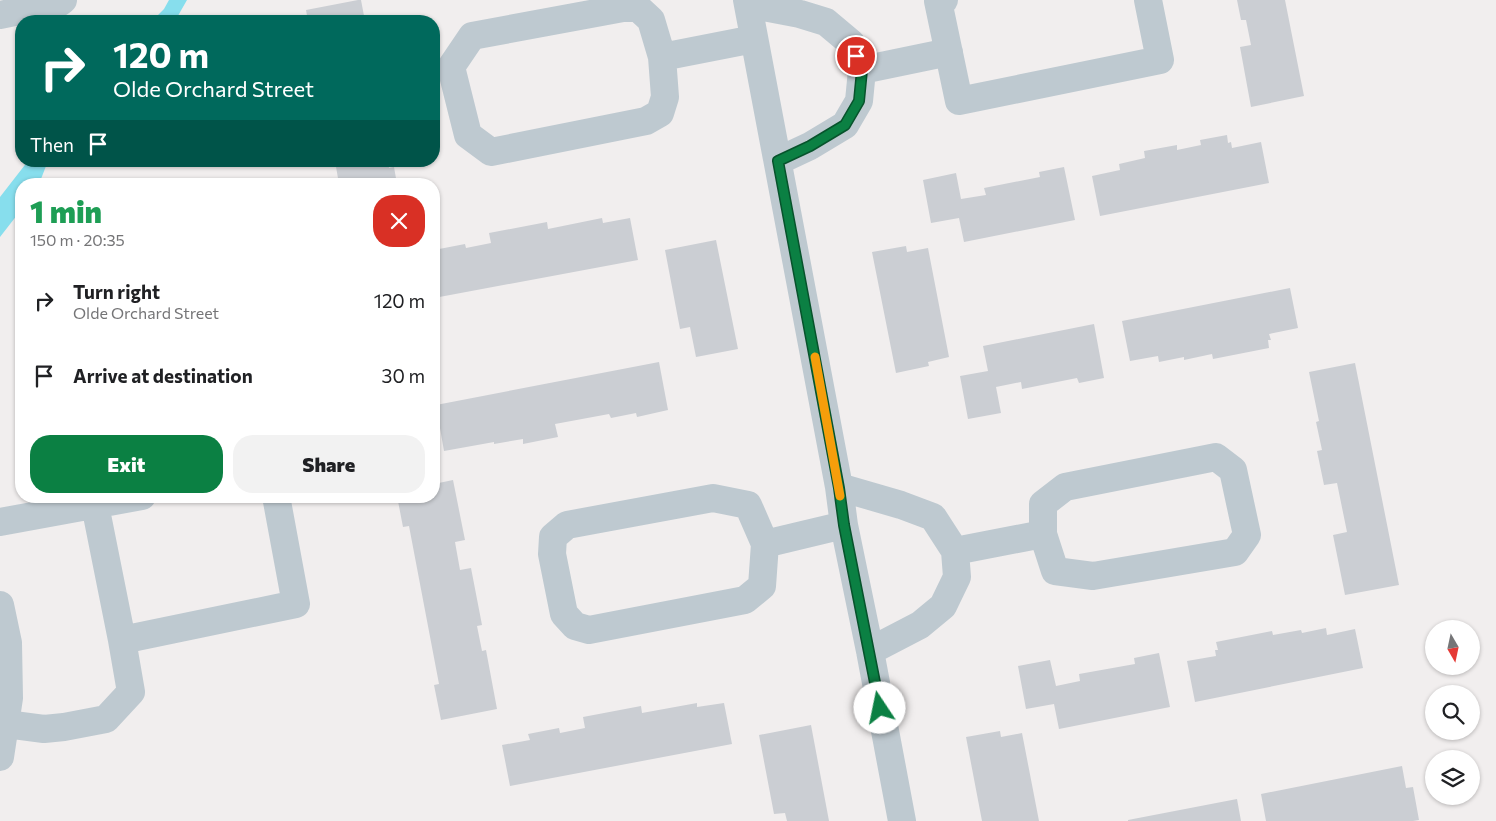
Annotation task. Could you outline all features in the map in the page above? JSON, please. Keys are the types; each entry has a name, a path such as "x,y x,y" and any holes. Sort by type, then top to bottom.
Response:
{"street":[{"path":"0,15 63,0"},
{"path":"944,0 938,1 959,101 1160,60 1148,0"},
{"path":"778,161 810,146 845,125 859,101 862,70 851,43 826,22 748,2 839,488 844,525 902,821"},
{"path":"623,8 638,8 651,20 662,57 665,97 660,113 646,121 491,152 468,134 451,68 472,36 623,8"},
{"path":"662,57 754,39"},
{"path":"862,70 949,52"},
{"path":"1216,457 1233,470 1247,535 1235,552 1094,576 1055,571 1042,534 1043,504 1065,487 1216,457"},
{"path":"839,488 901,505 933,518 955,551 957,577 943,606 920,625 870,651"},
{"path":"713,498 748,504 765,544 762,586 745,600 589,630 575,626 564,614 552,554 554,537 568,525 713,498"},
{"path":"0,522 109,503"},
{"path":"122,640 296,604 277,503"},
{"path":"6,724 44,728 64,727 106,719 131,692 95,506"},
{"path":"765,544 844,525"},
{"path":"955,551 1042,534"},
{"path":"0,605 8,643 9,698 0,757"}],"water":[{"path":"169,0 187,0 178,15 158,15"},
{"path":"23,167 46,167 41,178 15,178 15,218 0,237 0,197"}],"building":[{"path":"361,0 364,15 307,15 306,10"},
{"path":"1237,0 1285,0 1304,96 1251,107 1240,47 1251,45 1246,20 1241,20"},
{"path":"1227,135 1228,143 1231,142 1232,148 1261,142 1269,183 1100,216 1092,176 1120,170 1119,164 1145,158 1144,151 1177,145 1177,150 1201,145 1200,140"},
{"path":"336,167 394,167 396,178 338,178"},
{"path":"1064,167 1075,220 964,242 959,218 931,223 923,180 956,173 961,199 986,195 984,188 1040,177 1039,172"},
{"path":"602,218 603,223 630,218 638,260 440,297 440,249 465,244 466,248 491,243 489,233 547,222 548,229"},
{"path":"716,240 738,349 696,357 690,327 680,329 665,250"},
{"path":"906,246 907,252 928,248 949,357 928,362 929,366 896,373 872,252"},
{"path":"1290,288 1298,328 1269,334 1271,340 1268,340 1269,348 1213,359 1212,354 1184,360 1184,357 1159,362 1158,356 1130,361 1122,321"},
{"path":"1094,324 1104,378 1079,383 1077,378 1022,389 1021,382 996,387 1001,413 968,419 960,376 988,371 983,346"},
{"path":"659,362 668,410 637,417 636,413 611,418 609,414 555,424 558,437 523,444 523,439 444,451 440,428 440,404"},
{"path":"1355,363 1399,585 1345,595 1333,535 1347,532 1337,483 1324,485 1317,451 1322,450 1316,422 1319,421 1309,372"},
{"path":"453,480 465,540 455,542 460,570 471,568 482,625 477,626 482,651 486,650 497,709 441,720 434,685 439,684 409,526 403,527 398,503 440,503 440,483"},
{"path":"1326,628 1327,635 1355,629 1363,668 1195,702 1187,661 1216,656 1215,650 1218,650 1216,642 1272,631 1273,635 1301,630 1302,633"},
{"path":"1159,653 1170,707 1059,729 1054,704 1026,709 1018,666 1050,660 1056,686 1080,681 1079,674 1135,664 1134,658"},
{"path":"697,703 697,707 724,703 732,744 510,786 502,745 530,740 528,734 559,728 560,733 585,728 583,717 641,706 642,713"},
{"path":"811,725 829,821 787,821 785,813 774,814 759,735"},
{"path":"1000,731 1001,737 1022,733 1039,821 982,821 966,737"},
{"path":"1402,766 1406,788 1413,787 1419,820 1266,821 1261,794"},
{"path":"1237,799 1241,821 1128,821 1128,820"}],"slow traffic":[{"path":"815,357 840,496"}],"route":[{"path":"856,56 862,70 859,101 845,125 810,146 778,161 839,488 844,525 880,708"}]}
